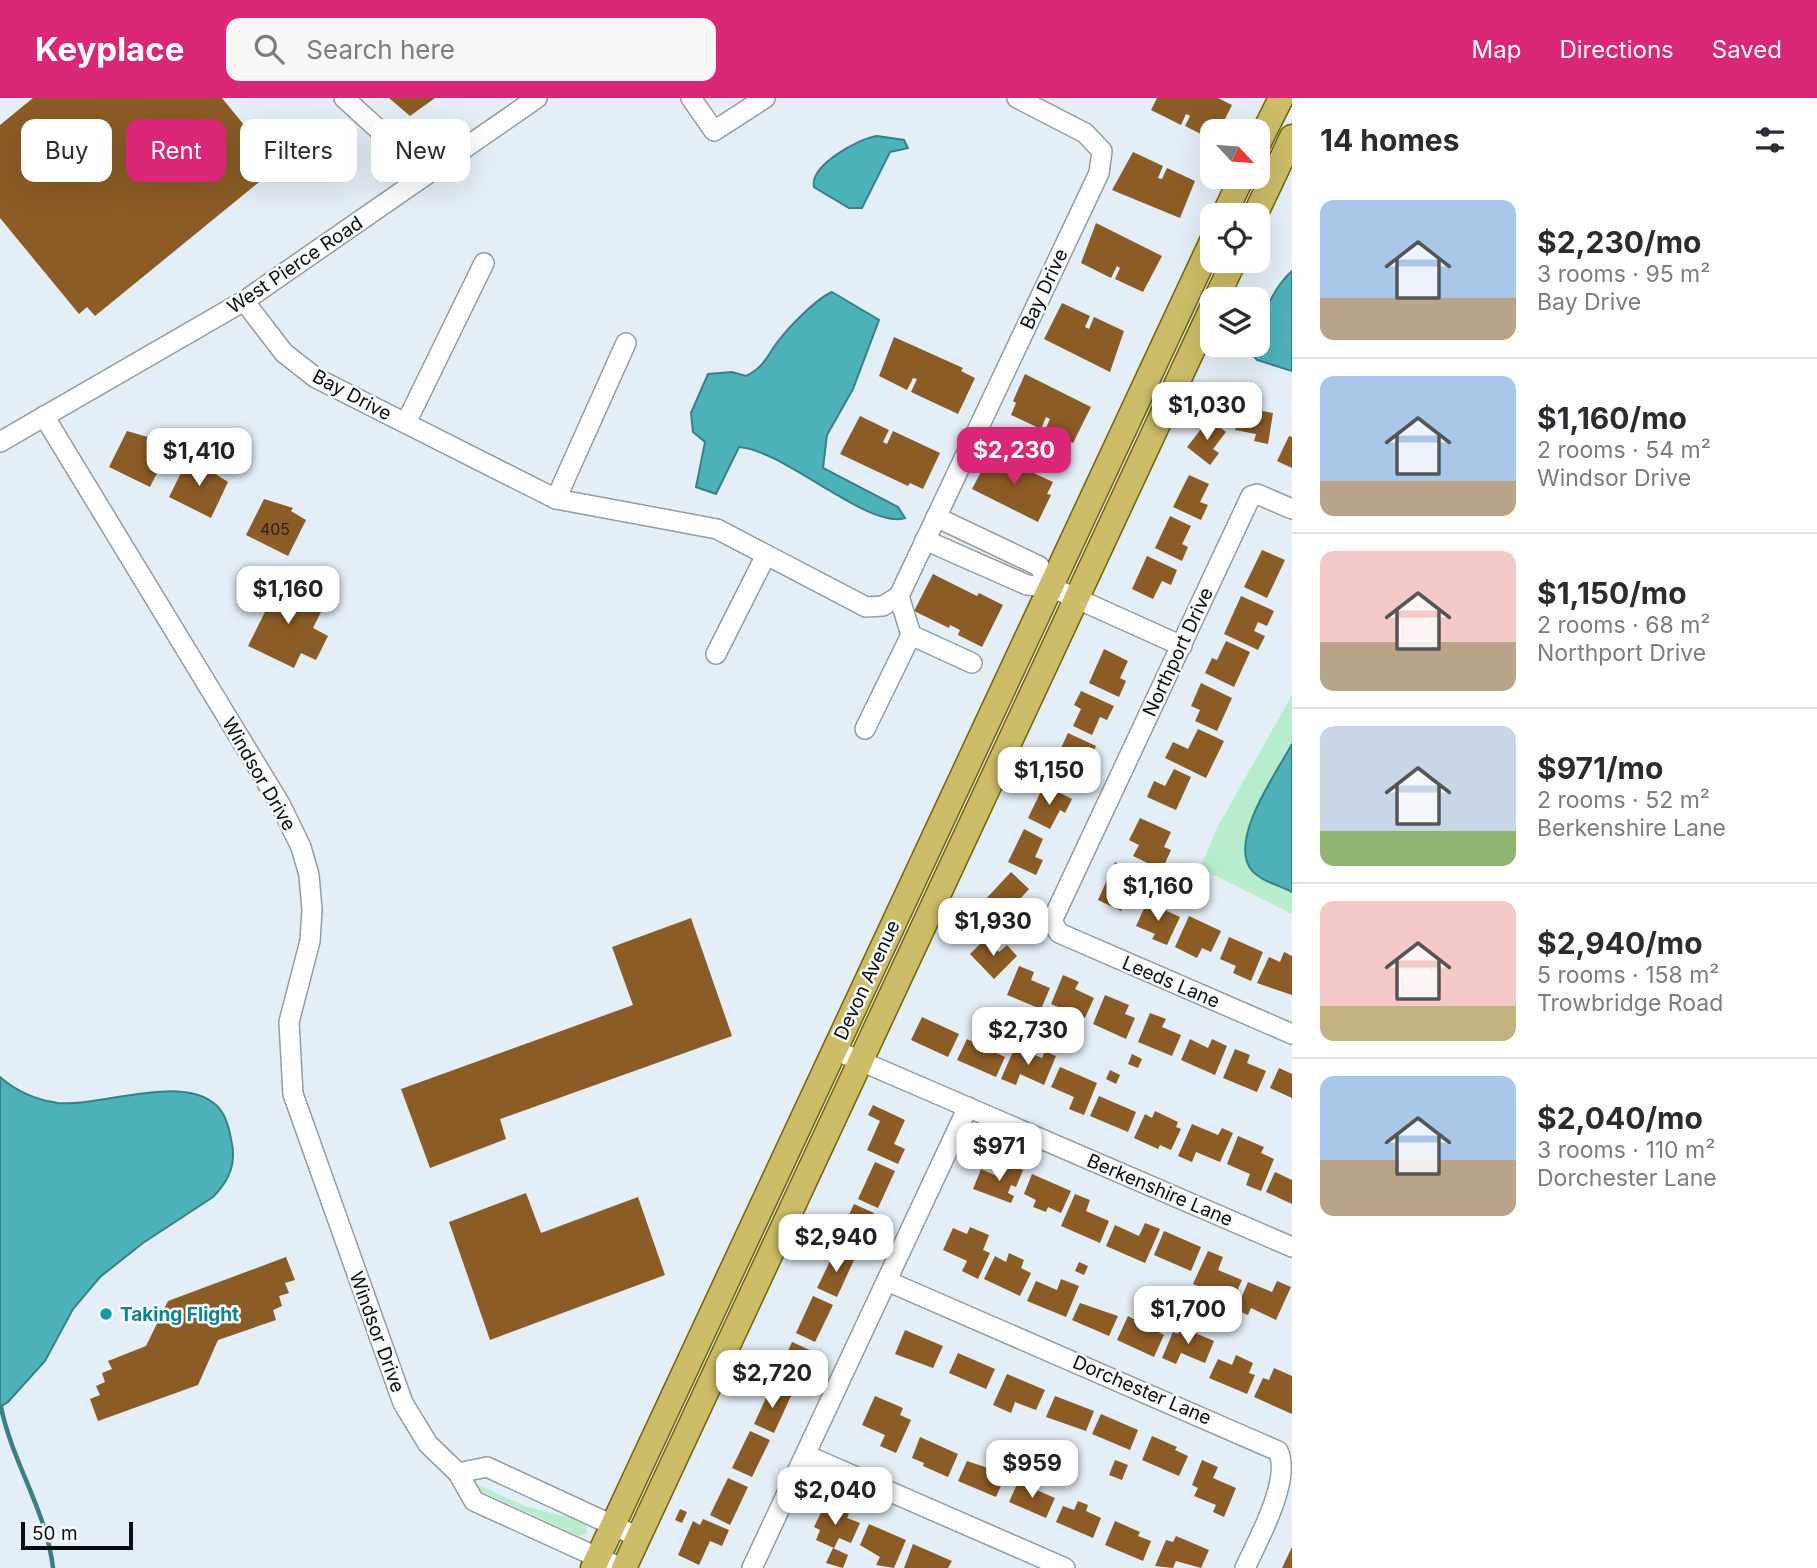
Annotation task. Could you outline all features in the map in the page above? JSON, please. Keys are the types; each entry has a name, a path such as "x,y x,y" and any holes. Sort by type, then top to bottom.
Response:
{"main road":[{"path":"1270,120 1281,98"},
{"path":"1261,203 1292,137"},
{"name":"Devon Avenue","path":"596,1563 1200,267"},
{"name":"Devon Avenue","path":"623,1568 1200,334"}],"street":[{"path":"344,98 371,123"},
{"name":"West Pierce Road","path":"470,144 537,98"},
{"path":"691,98 714,131 765,98"},
{"name":"Bay Drive","path":"244,301 284,353 316,378 556,499 717,529 866,607 883,606 899,596 1099,173 1102,151 1084,133 1017,98"},
{"name":"West Pierce Road","path":"0,442 244,301 415,182"},
{"name":"Bay Drive","path":"406,423 484,263"},
{"path":"556,499 626,343"},
{"name":"Windsor Drive","path":"44,416 280,804 301,847 309,875 312,910 310,941 289,1022 293,1094 403,1403 428,1444 458,1473 474,1501 596,1563 623,1568"},
{"name":"Northport Drive","path":"1053,926 1055,915 1254,494 1292,509"},
{"path":"936,517 1039,566 1051,587"},
{"path":"925,540 1027,585 1051,587 1182,646"},
{"path":"716,654 766,555"},
{"path":"865,729 911,635 899,596"},
{"path":"911,635 972,663"},
{"name":"Leeds Lane","path":"1053,926 1059,933 1292,1034"},
{"name":"Berkenshire Lane","path":"835,1050 1292,1247"},
{"path":"752,1568 968,1107"},
{"name":"Dorchester Lane","path":"887,1280 1278,1451 1285,1462 1285,1479 1245,1568"},
{"path":"806,1455 1065,1568"},
{"path":"458,1473 487,1467 638,1537"}],"green space":[{"path":"1292,695 1292,744 1256,809 1287,889 1292,892 1292,914 1200,868 1217,828"},
{"path":"474,1483 527,1507 568,1517 586,1525 587,1534 579,1536 474,1488"}],"water":[{"path":"877,136 904,140 908,148 890,152 862,208 849,208 814,187 819,170 827,162 848,147"},
{"path":"1292,271 1292,371 1254,357 1270,357 1270,302"},
{"path":"832,292 879,320 853,389 827,435 823,468 898,507 905,518 889,519 870,512 779,461 758,451 739,447 716,494 696,487 705,442 693,432 691,413 708,374 732,372 746,376 762,365 797,320"},
{"path":"1292,744 1292,892 1259,876 1250,868 1245,855 1246,839 1258,805"},
{"path":"0,1077 27,1094 58,1103 162,1091 201,1096 216,1105 224,1116 233,1155 228,1177 213,1197 143,1243 100,1277 73,1309 45,1361 8,1402 0,1407"}],"building":[{"path":"33,98 222,98 240,120 240,182 259,182 95,316 87,307 79,314 0,218 0,125"},
{"path":"389,98 435,98 410,116"},
{"path":"1157,98 1218,98 1232,105 1225,119 1200,119 1200,134 1185,126 1190,116 1186,114 1181,125 1151,110"},
{"path":"1133,152 1163,166 1158,178 1162,179 1167,168 1195,181 1180,218 1112,190"},
{"path":"1096,223 1162,256 1143,292 1115,279 1120,268 1117,266 1111,278 1081,263"},
{"path":"1062,303 1090,316 1085,327 1089,329 1094,317 1124,331 1110,372 1044,339"},
{"path":"894,337 963,368 961,371 975,378 958,414 911,392 917,379 913,378 907,390 879,376"},
{"path":"1025,374 1091,407 1073,443 1045,430 1050,419 1046,417 1041,429 1011,415 1016,403 1013,401"},
{"path":"1240,407 1273,413 1268,444 1254,441 1256,434 1235,430"},
{"path":"860,416 889,430 883,442 887,444 893,431 940,453 923,489 910,483 908,486 840,454"},
{"path":"1209,419 1226,432 1213,449 1219,453 1210,465 1187,447"},
{"path":"127,431 155,439 153,443 168,451 150,487 109,467"},
{"path":"1289,436 1292,437 1292,468 1277,461"},
{"path":"991,453 1019,466 1014,477 1017,479 1023,468 1053,482 1047,494 1051,495 1038,522 972,489"},
{"path":"187,461 216,469 214,473 228,482 211,518 169,497"},
{"path":"1189,475 1209,484 1200,502 1208,505 1201,520 1173,507"},
{"path":"264,499 293,508 291,511 306,520 288,556 246,535"},
{"path":"1170,516 1191,526 1182,544 1188,547 1182,561 1155,548"},
{"path":"1262,550 1285,560 1267,598 1244,587"},
{"path":"1147,556 1177,570 1171,585 1162,581 1153,599 1132,589"},
{"path":"933,574 977,596 979,593 1003,605 982,647 958,635 960,630 950,625 949,628 914,611"},
{"path":"271,578 324,606 313,628 328,636 316,660 301,653 294,668 248,646 268,606 259,602"},
{"path":"1241,596 1274,611 1267,626 1258,622 1254,631 1265,636 1258,650 1224,634"},
{"path":"1226,641 1250,652 1234,687 1205,673 1212,658 1217,660"},
{"path":"1104,649 1128,661 1120,678 1126,681 1119,697 1089,683"},
{"path":"1201,683 1232,698 1217,731 1195,721 1200,710 1191,706"},
{"path":"1081,691 1114,706 1107,720 1100,717 1092,735 1073,726 1081,709 1074,705"},
{"path":"1198,729 1224,741 1206,778 1165,758 1173,742 1188,749"},
{"path":"1068,733 1096,746 1089,762 1082,759 1074,777 1052,767"},
{"path":"1174,769 1191,777 1176,810 1147,797 1154,781 1165,786"},
{"path":"1044,785 1072,799 1065,813 1060,810 1050,829 1028,818"},
{"path":"1140,818 1171,832 1164,847 1171,850 1162,870 1133,856 1139,845 1129,840"},
{"path":"1024,829 1043,839 1035,857 1043,860 1036,875 1008,862"},
{"path":"1115,862 1138,873 1121,911 1098,900"},
{"path":"1011,872 1029,889 1002,919 983,902"},
{"path":"1147,902 1180,917 1167,945 1152,939 1155,934 1136,926"},
{"path":"1189,916 1221,931 1211,952 1202,948 1197,958 1175,947"},
{"path":"691,918 732,1036 500,1119 506,1139 430,1168 401,1089 633,1005 612,947"},
{"path":"1229,937 1263,952 1251,981 1233,973 1236,966 1220,959"},
{"path":"986,938 999,952 1007,945 1017,956 994,979 970,954"},
{"path":"1284,952 1292,956 1292,995 1257,983 1269,957 1280,962"},
{"path":"1019,966 1034,972 1031,980 1050,988 1041,1009 1007,995"},
{"path":"1063,975 1079,982 1075,989 1094,998 1085,1018 1051,1004"},
{"path":"1105,995 1129,1005 1125,1014 1135,1018 1126,1039 1093,1024"},
{"path":"1150,1013 1166,1019 1162,1027 1181,1035 1172,1056 1138,1042"},
{"path":"922,1017 959,1034 948,1057 911,1040"},
{"path":"1000,1038 1009,1042 1006,1049 996,1045"},
{"path":"967,1039 1005,1057 996,1077 957,1060"},
{"path":"1190,1039 1208,1048 1212,1039 1227,1046 1215,1075 1181,1060"},
{"path":"1015,1047 1042,1058 1045,1051 1056,1056 1044,1085 1020,1074 1016,1085 1001,1079"},
{"path":"1235,1049 1250,1055 1247,1063 1266,1071 1257,1092 1223,1078"},
{"path":"1132,1054 1142,1059 1138,1068 1128,1064"},
{"path":"1060,1067 1097,1083 1084,1115 1069,1109 1074,1097 1051,1087"},
{"path":"1279,1068 1292,1074 1292,1098 1270,1088"},
{"path":"1110,1070 1120,1075 1116,1084 1106,1079"},
{"path":"1099,1096 1136,1112 1128,1132 1090,1116"},
{"path":"873,1105 905,1120 894,1144 905,1149 898,1164 867,1150 880,1121 868,1115"},
{"path":"1155,1111 1178,1122 1176,1127 1181,1129 1171,1150 1160,1145 1158,1149 1134,1138 1145,1114 1152,1118"},
{"path":"1192,1124 1218,1135 1222,1128 1233,1133 1220,1162 1196,1152 1192,1162 1178,1156"},
{"path":"1238,1136 1264,1147 1261,1153 1274,1159 1261,1191 1246,1185 1250,1174 1227,1164"},
{"path":"875,1162 895,1171 878,1208 858,1199"},
{"path":"1007,1164 1023,1170 1016,1187 1011,1185 1008,1193 1014,1196 1011,1203 973,1189 981,1169 1001,1178"},
{"path":"1275,1172 1292,1180 1292,1204 1266,1192"},
{"path":"1032,1174 1071,1191 1061,1213 1048,1207 1046,1212 1033,1207 1036,1200 1024,1194"},
{"path":"526,1193 541,1233 638,1197 665,1275 490,1340 449,1222"},
{"path":"1075,1194 1090,1200 1086,1211 1109,1221 1100,1243 1061,1226"},
{"path":"854,1204 874,1213 856,1251 836,1242"},
{"path":"1145,1223 1160,1229 1145,1263 1106,1246 1115,1225 1139,1236"},
{"path":"970,1227 989,1235 983,1250 990,1253 978,1279 962,1271 967,1261 943,1250 953,1228 967,1234"},
{"path":"1164,1231 1201,1247 1191,1271 1154,1255"},
{"path":"835,1251 854,1260 837,1297 817,1288"},
{"path":"1208,1251 1223,1257 1218,1270 1242,1280 1233,1300 1193,1284"},
{"path":"1009,1253 1024,1260 1021,1268 1031,1273 1020,1296 984,1279 995,1256 1006,1262"},
{"path":"286,1257 295,1280 285,1283 289,1293 279,1296 282,1306 273,1310 276,1320 218,1340 198,1385 98,1421 90,1399 100,1395 96,1386 105,1382 102,1373 112,1369 108,1361 146,1346 168,1301"},
{"path":"1079,1262 1088,1266 1084,1275 1075,1271"},
{"path":"1061,1279 1079,1286 1066,1317 1027,1301 1036,1281 1057,1290"},
{"path":"1277,1281 1291,1287 1276,1320 1251,1308 1248,1315 1236,1310 1248,1282 1272,1292"},
{"path":"813,1296 833,1305 815,1342 796,1333"},
{"path":"1080,1303 1118,1316 1109,1336 1072,1320"},
{"path":"1128,1316 1164,1335 1154,1357 1117,1340"},
{"path":"1181,1327 1214,1341 1205,1363 1181,1353 1176,1364 1162,1358 1173,1332 1178,1334"},
{"path":"905,1330 943,1346 933,1368 895,1354"},
{"path":"792,1342 812,1351 794,1388 775,1379"},
{"path":"958,1353 995,1369 986,1389 949,1373"},
{"path":"1236,1355 1253,1363 1249,1373 1255,1375 1247,1394 1209,1378 1218,1359 1232,1365"},
{"path":"1274,1368 1292,1376 1292,1414 1254,1397 1263,1378 1269,1380"},
{"path":"741,1370 747,1373 742,1383 736,1380"},
{"path":"1007,1374 1045,1390 1036,1410 1015,1402 1011,1413 993,1405"},
{"path":"771,1387 791,1396 774,1433 754,1424"},
{"path":"875,1396 903,1408 900,1415 911,1420 896,1453 880,1446 885,1435 862,1425"},
{"path":"1055,1396 1094,1411 1086,1431 1046,1417"},
{"path":"1101,1414 1138,1430 1130,1450 1092,1434"},
{"path":"750,1431 770,1440 752,1477 732,1468"},
{"path":"1152,1436 1177,1447 1175,1450 1188,1456 1179,1476 1142,1460"},
{"path":"920,1437 958,1454 948,1477 912,1458"},
{"path":"1026,1453 1044,1461 1038,1474 1020,1466"},
{"path":"1115,1460 1128,1465 1122,1480 1109,1475"},
{"path":"1202,1460 1218,1467 1213,1478 1236,1488 1224,1517 1213,1512 1216,1505 1194,1496 1198,1488 1192,1485"},
{"path":"967,1461 1006,1474 996,1497 958,1481"},
{"path":"728,1478 748,1487 730,1525 710,1515"},
{"path":"1018,1482 1055,1498 1046,1518 1009,1502"},
{"path":"1078,1501 1088,1505 1086,1511 1101,1518 1093,1538 1056,1522 1063,1506 1074,1510"},
{"path":"825,1504 849,1514 847,1518 860,1523 851,1543 839,1538 834,1548 816,1540 820,1530 814,1527"},
{"path":"680,1509 687,1512 682,1523 675,1520"},
{"path":"703,1519 729,1530 722,1546 710,1541 699,1565 678,1555 693,1521 700,1525"},
{"path":"1115,1521 1140,1532 1138,1536 1151,1541 1143,1561 1105,1545"},
{"path":"869,1524 906,1540 894,1568 876,1565 880,1557 860,1545"},
{"path":"1176,1536 1209,1550 1201,1568 1176,1561 1173,1568 1155,1566 1166,1540 1173,1542"},
{"path":"913,1544 952,1561 948,1568 904,1568"},
{"path":"1292,1547 1292,1568 1282,1568"},
{"path":"833,1548 848,1555 843,1568 826,1563"}],"waterway":[{"path":"1,1407 13,1447 44,1527 53,1568"}],"place":[{"name":"Taking Flight","path":"106,1314"}]}
